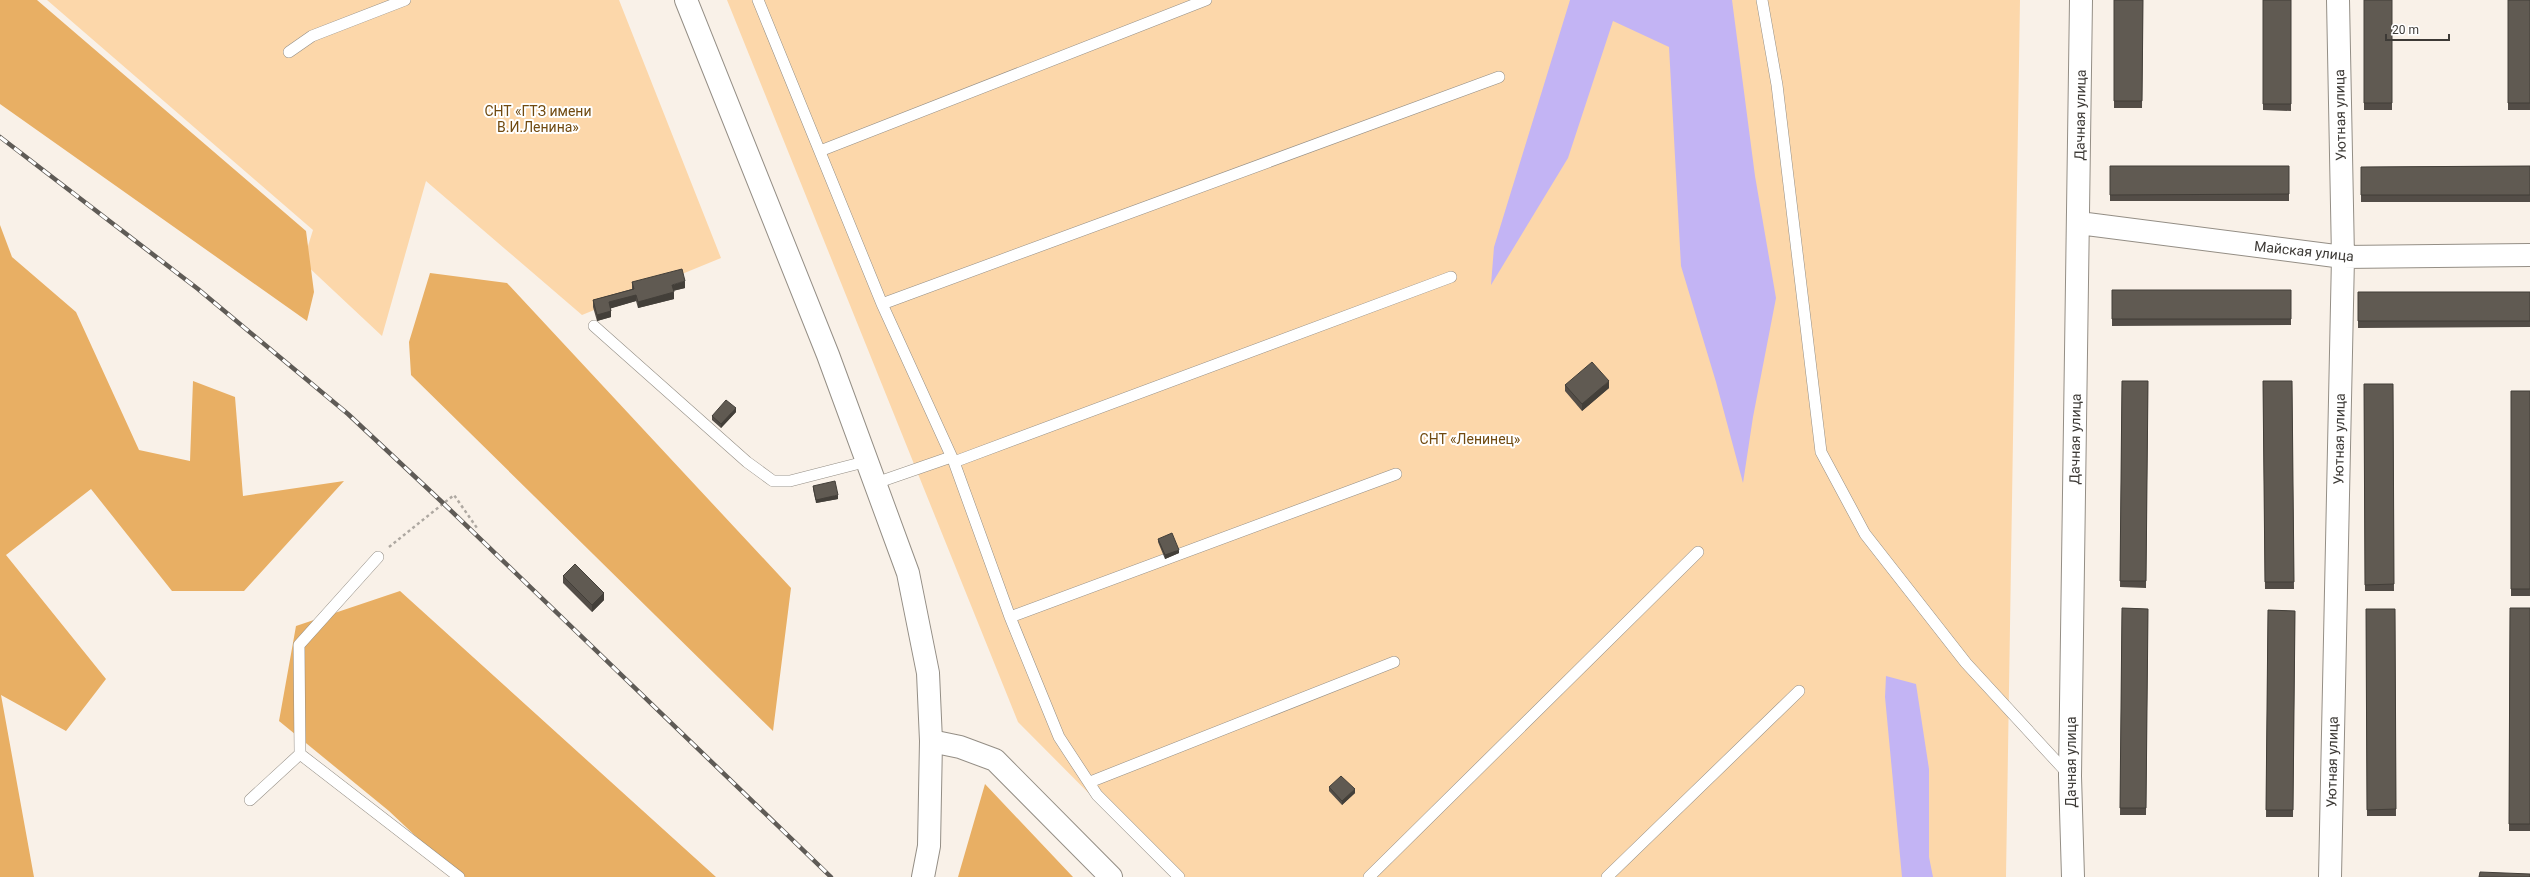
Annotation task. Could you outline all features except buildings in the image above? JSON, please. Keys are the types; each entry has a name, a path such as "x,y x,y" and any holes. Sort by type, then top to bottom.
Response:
{"street":[{"path":"686,0 828,355 908,573 928,673 931,741 929,846 923,877"},
{"name":"Дачная улица","path":"2073,877 2070,776 2081,0"},
{"name":"Уютная улица","path":"2330,877 2343,257 2338,0"},
{"name":"Майская улица","path":"2079,224 2343,257 2530,255"},
{"path":"931,741 960,747 996,760 1110,877"}],"lane":[{"path":"289,52 312,36 405,0"},
{"path":"758,0 882,304 953,460 1010,617 1059,737 1090,782 1097,795 1178,877"},
{"path":"820,151 1206,0"},
{"path":"1762,0 1776,85 1821,452 1865,534 1966,662 2070,776"},
{"path":"882,304 1499,77"},
{"path":"876,483 953,460 1451,277"},
{"path":"594,326 747,462 773,481 790,481 868,461"},
{"path":"1010,617 1396,474"},
{"path":"1369,877 1698,552"},
{"path":"250,800 300,754 299,645 378,556"},
{"path":"1090,782 1394,662"},
{"path":"1607,877 1799,691"},
{"path":"300,754 459,877"}],"path":[{"path":"378,556 454,495 477,528"}],"green space":[{"name":"СНТ «ГТЗ имени В.И.Ленина»","path":"47,0 619,0 721,258 582,315 426,181 382,336 303,262 313,230"},
{"name":"СНТ «Ленинец»","path":"727,0 2020,0 2006,877 1172,877 1018,722"}],"shaded area":[{"path":"0,0 37,0 306,231 314,292 307,321 0,104"},
{"path":"1570,0 1732,0 1755,176 1776,298 1753,417 1743,483 1716,382 1681,266 1669,47 1613,21 1568,158 1491,285 1494,247"},
{"path":"0,225 12,257 76,312 139,450 190,461 193,381 235,397 243,496 344,481 244,591 172,591 91,489 6,555 106,679 66,731 1,695 34,877 0,877"},
{"path":"430,273 507,283 791,588 773,731 411,375 409,342"},
{"path":"400,591 716,877 459,877 389,811 279,721 296,626"},
{"path":"1886,676 1916,684 1929,769 1929,857 1933,877 1902,877 1885,697"},
{"path":"985,784 1073,877 958,877"}],"railway":[{"path":"0,137 198,289 348,414 443,503 831,877"}]}
